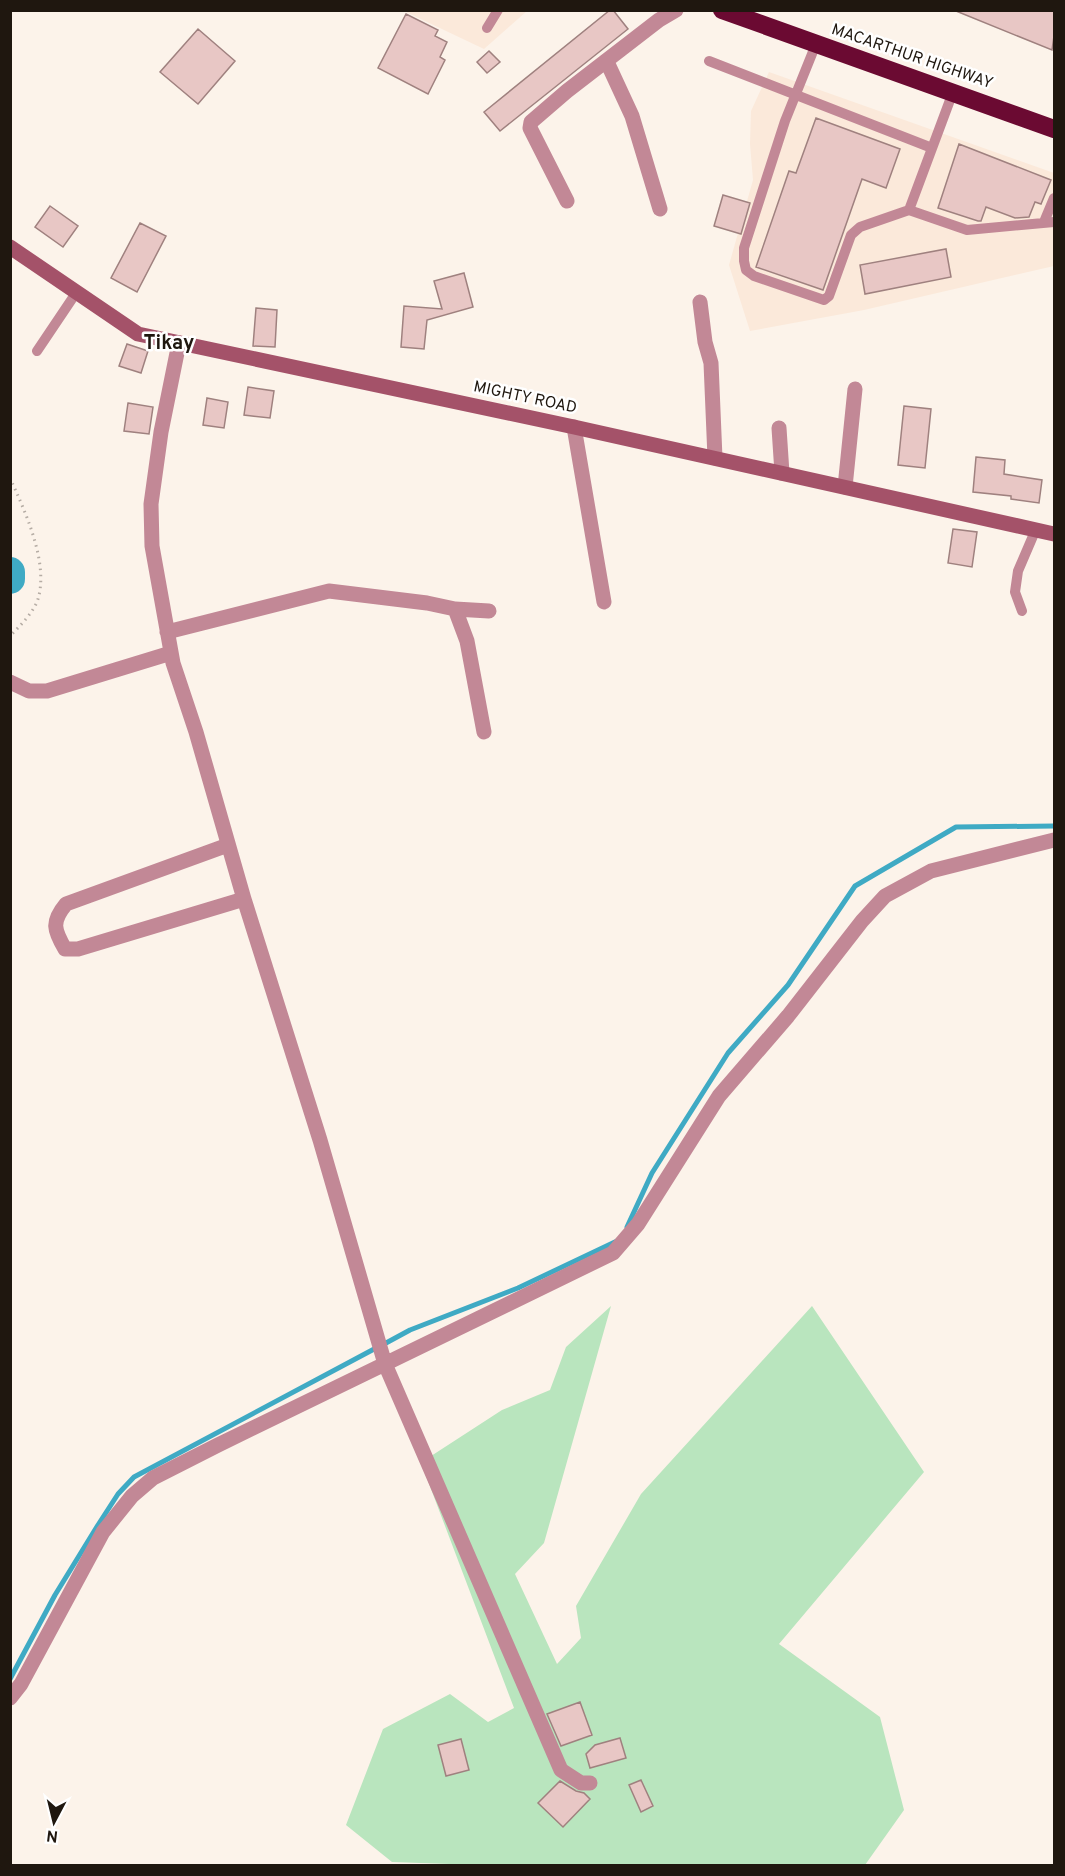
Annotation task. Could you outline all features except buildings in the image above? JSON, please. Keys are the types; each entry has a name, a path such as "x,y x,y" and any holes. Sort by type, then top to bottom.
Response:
{"highway":[{"name":"MACARTHUR HIGHWAY","path":"722,10 1054,129"}],"street":[{"path":"567,201 530,128 531,122 567,91 659,20 676,10"},
{"path":"607,62 632,116 660,209"},
{"name":"MIGHTY ROAD","path":"10,247 138,334 574,427 1054,534"},
{"path":"700,302 705,342 711,363 715,458"},
{"path":"179,344 161,432 151,504 152,546 171,653 244,899 320,1140 385,1365 561,1770 581,1783 590,1784"},
{"path":"845,487 855,389"},
{"path":"574,427 604,602"},
{"path":"779,428 782,473"},
{"path":"167,632 329,591 427,603 455,609 489,611"},
{"path":"455,609 467,641 484,732"},
{"path":"10,682 29,691 47,691 171,653"},
{"path":"10,1698 21,1684 103,1532 132,1496 153,1478 613,1253 638,1224 719,1095 788,1016 862,921 885,896 931,871 1054,840"},
{"path":"228,845 66,904 57,915 55,931 65,949 78,949 244,899"}],"lane":[{"path":"488,28 498,10"},
{"path":"816,44 769,166 744,248 746,270 754,276 824,300 829,296 851,235 860,227 909,210 967,230 1049,222 1054,198"},
{"path":"709,61 932,148"},
{"path":"909,210 953,92"},
{"path":"37,351 76,292"},
{"path":"1022,611 1015,592 1018,571 1036,529"}],"path":[{"path":"10,478 26,513 36,546 42,580 38,601 10,636"}],"shaded area":[{"path":"404,11 527,11 484,49"},
{"path":"769,72 1054,173 1054,266 864,310 750,331 729,265 753,180 750,144 751,111"}],"green space":[{"path":"611,1306 544,1543 515,1574 557,1664 581,1638 576,1606 641,1494 812,1306 924,1472 779,1644 880,1717 904,1810 865,1865 506,1866 392,1862 346,1825 383,1729 450,1694 488,1722 514,1708 420,1460 428,1458 502,1410 550,1390 566,1347"}],"waterway":[{"path":"10,572 10,579"},
{"path":"627,1227 652,1173 728,1053 788,985 855,886 956,827 1054,826"},
{"path":"386,1343 410,1330 518,1288 617,1241"},
{"path":"10,1679 55,1595 118,1494 134,1477 376,1348"}],"district":[{"name":"Tikay","path":"169,344"}]}
